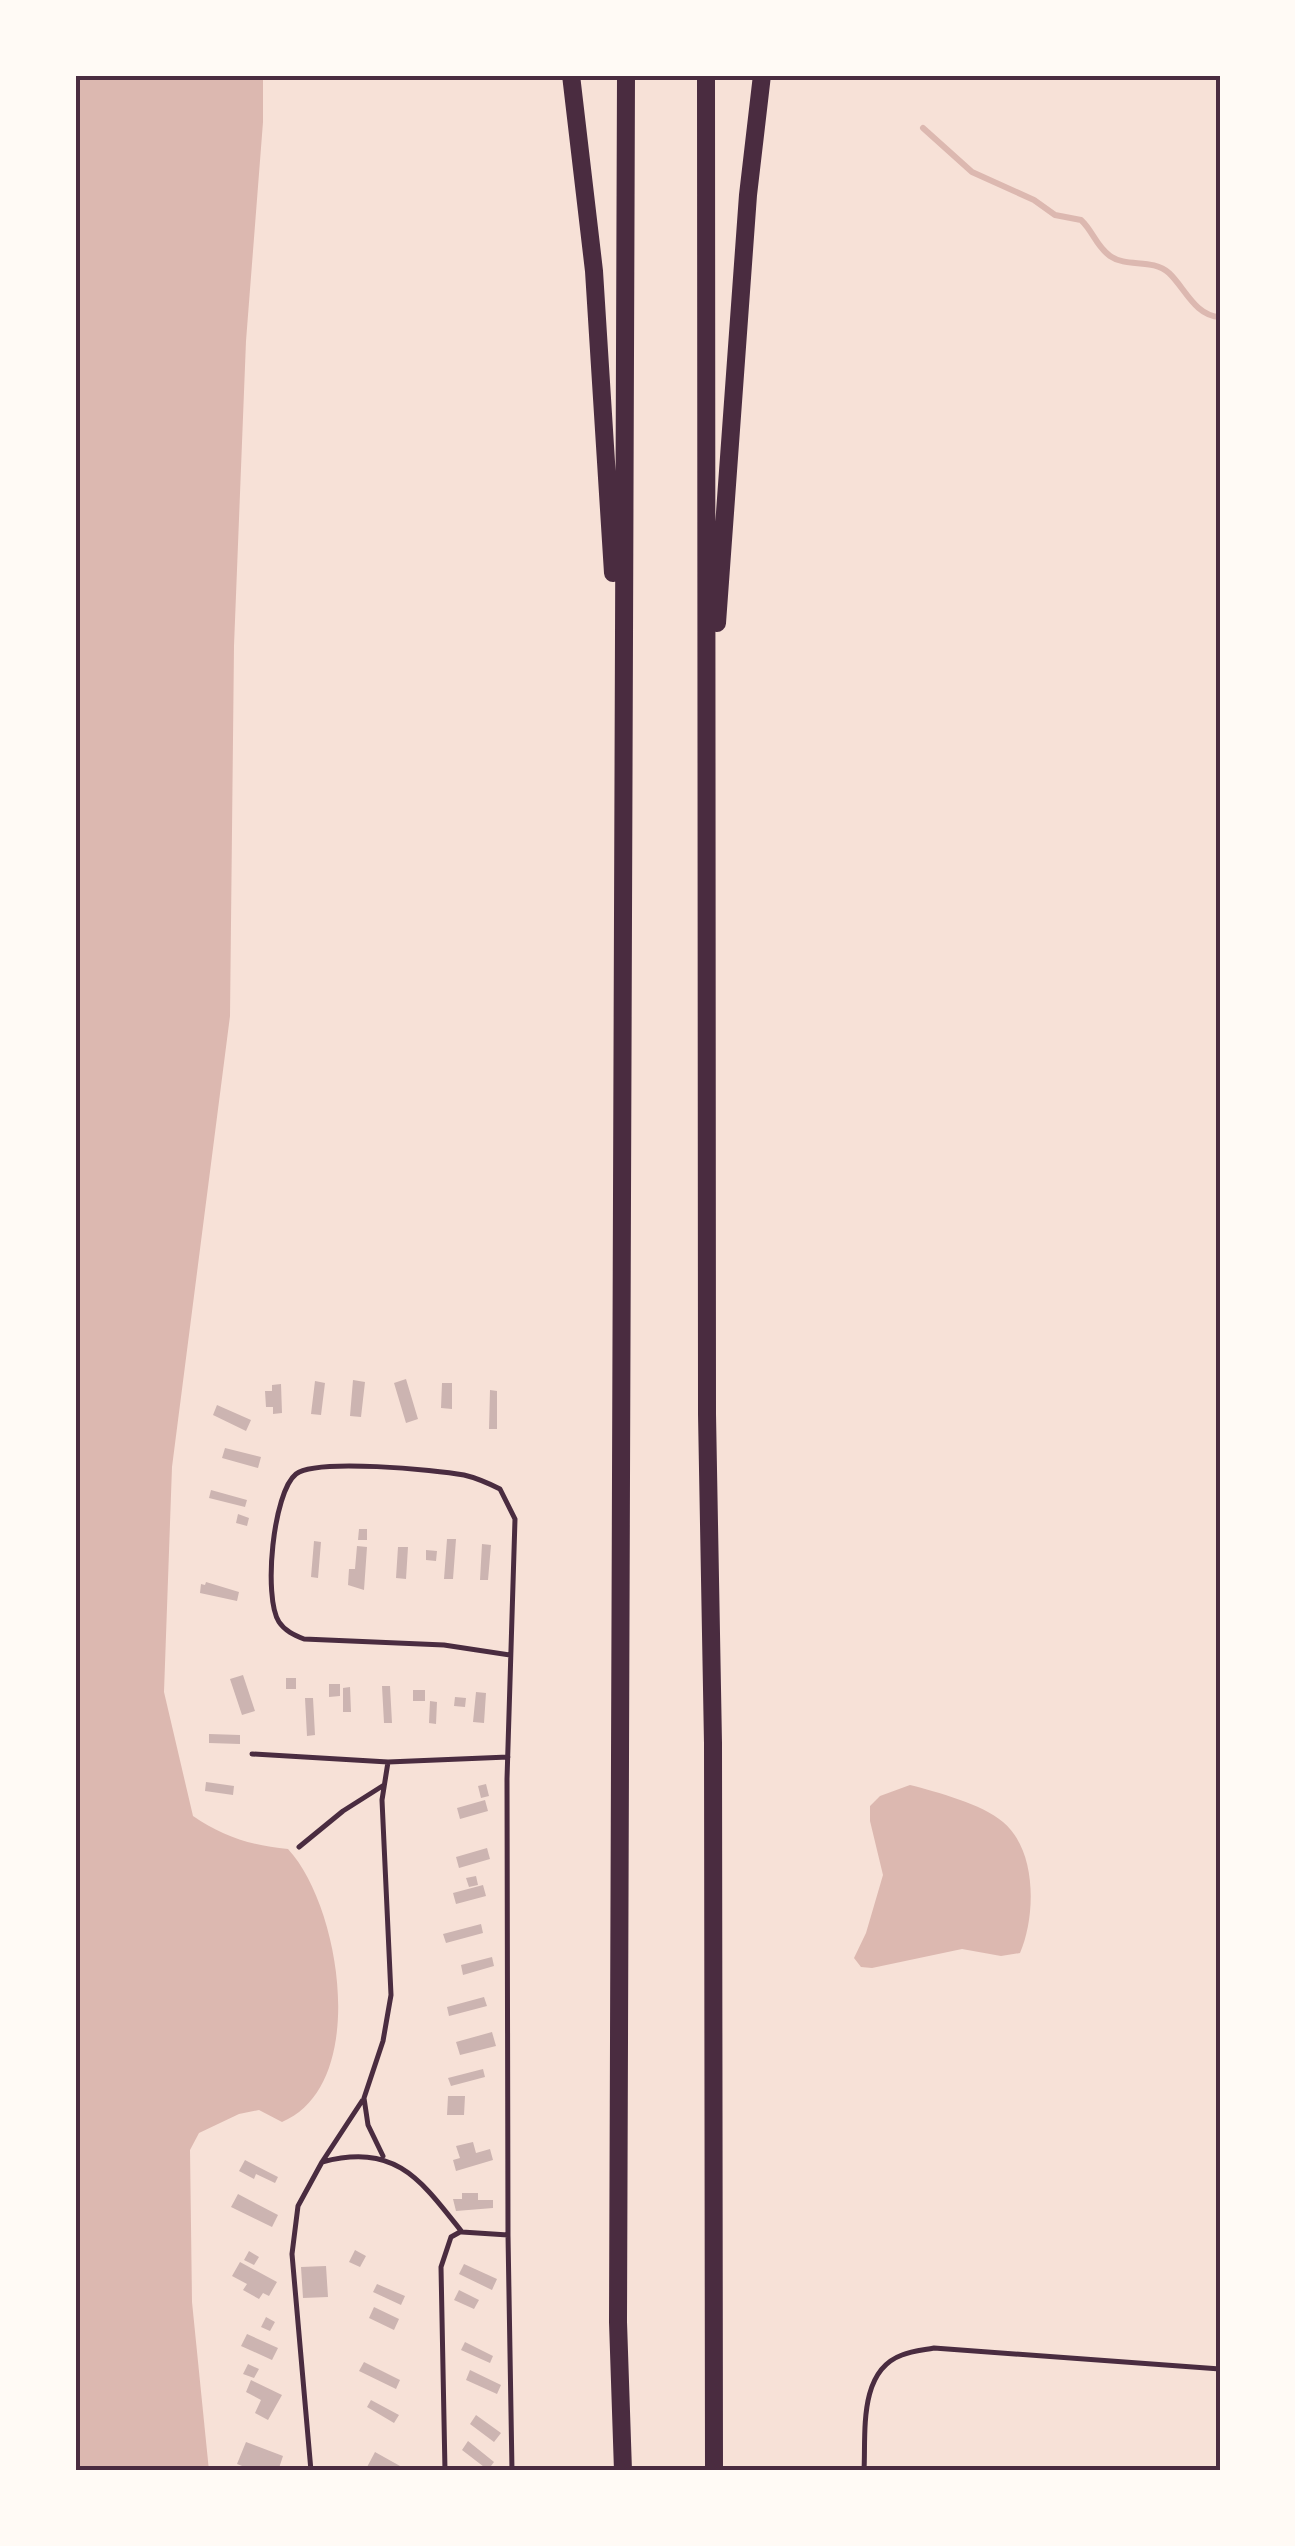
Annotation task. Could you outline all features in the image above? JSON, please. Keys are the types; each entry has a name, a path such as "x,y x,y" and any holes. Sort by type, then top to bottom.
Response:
{"highway":[{"path":"571,75 594,271 623,720"},
{"path":"623,2471 618,2322 626,75"},
{"path":"706,75 707,1414 713,1743 714,2471"},
{"path":"707,723 725,537 748,195 762,75"}],"lane":[{"path":"510,1655 444,1645 304,1639 288,1632 272,1606 270,1586 279,1516 294,1475 308,1468 334,1464 462,1475 500,1489 514,1519 508,1757 512,2471"},
{"path":"252,1754 388,1762 508,1757"},
{"path":"311,2471 292,2254 298,2206 364,2098 383,2040 391,1995 382,1800 388,1762"},
{"path":"299,1847 343,1811 384,1785"},
{"path":"364,2098 368,2125 384,2158"},
{"path":"322,2162 356,2155 384,2158 413,2174 462,2232"},
{"path":"445,2471 440,2267 451,2237 462,2232 508,2235"},
{"path":"864,2471 867,2403 876,2373 903,2354 934,2348 1220,2368"}],"shaded area":[{"path":"75,75 263,75 246,341 234,646 230,1016 172,1467 164,1692 193,1816 238,1839 288,1849 307,1876 322,1910 333,1951 338,1993 337,2034 328,2072 310,2102 282,2122 259,2110 239,2114 199,2133 190,2150 192,2302 209,2471 75,2471"},
{"path":"910,1785 983,1810 1014,1834 1028,1866 1031,1903 1020,1953 1001,1956 962,1949 872,1968 861,1967 854,1958 866,1933 883,1875 870,1806 880,1796"}],"building":[{"path":"406,1379 418,1419 406,1423 394,1383"},
{"path":"353,1380 365,1382 361,1417 350,1416"},
{"path":"315,1381 325,1383 321,1415 311,1414"},
{"path":"442,1383 452,1383 452,1409 441,1408"},
{"path":"281,1384 282,1413 273,1414 273,1407 266,1407 265,1391"},
{"path":"490,1390 497,1391 497,1429 489,1429"},
{"path":"217,1405 251,1420 246,1431 213,1415"},
{"path":"225,1448 261,1457 258,1468 222,1458"},
{"path":"211,1490 247,1500 245,1507 209,1498"},
{"path":"238,1514 249,1518 247,1526 236,1523"},
{"path":"359,1529 367,1529 367,1540 358,1540"},
{"path":"447,1539 456,1539 453,1579 444,1579"},
{"path":"314,1541 321,1542 318,1578 311,1577"},
{"path":"482,1544 491,1545 488,1580 480,1580"},
{"path":"357,1546 367,1547 364,1590 348,1585 349,1569 355,1569"},
{"path":"398,1547 408,1547 406,1579 396,1578"},
{"path":"426,1550 437,1551 436,1561 426,1560"},
{"path":"201,1584 239,1592 237,1601 200,1593"},
{"path":"243,1675 255,1711 242,1715 230,1679"},
{"path":"286,1678 296,1678 296,1689 286,1689"},
{"path":"329,1684 340,1684 340,1696 329,1697"},
{"path":"382,1686 390,1686 392,1723 384,1723"},
{"path":"350,1687 351,1712 343,1712 343,1688"},
{"path":"413,1690 425,1690 425,1701 413,1701"},
{"path":"476,1692 486,1693 484,1723 473,1722"},
{"path":"455,1697 466,1698 465,1707 454,1706"},
{"path":"305,1698 313,1698 315,1735 307,1736"},
{"path":"430,1701 437,1702 436,1724 429,1723"},
{"path":"209,1734 240,1735 240,1744 209,1743"},
{"path":"206,1782 234,1786 233,1795 205,1791"},
{"path":"486,1784 489,1796 481,1798 478,1786"},
{"path":"485,1800 488,1811 460,1819 457,1808"},
{"path":"487,1848 490,1859 459,1868 456,1857"},
{"path":"476,1876 478,1885 469,1887 466,1878"},
{"path":"483,1885 486,1896 456,1904 453,1893"},
{"path":"481,1924 483,1933 446,1943 443,1934"},
{"path":"492,1957 494,1966 463,1975 461,1965"},
{"path":"484,1997 487,2006 449,2016 447,2007"},
{"path":"492,2032 496,2046 460,2055 456,2042"},
{"path":"483,2069 485,2077 451,2086 448,2078"},
{"path":"448,2096 465,2096 464,2115 447,2115"},
{"path":"473,2142 476,2153 490,2149 493,2160 456,2171 453,2160 460,2158 456,2146"},
{"path":"245,2160 278,2177 275,2183 239,2171"},
{"path":"462,2193 478,2193 478,2200 493,2200 493,2208 456,2211 453,2199 462,2199"},
{"path":"238,2194 278,2215 272,2227 231,2207"},
{"path":"355,2250 366,2256 360,2267 349,2262"},
{"path":"249,2251 259,2257 254,2265 244,2260"},
{"path":"240,2262 277,2282 269,2296 263,2293 259,2299 243,2290 247,2284 232,2276"},
{"path":"464,2264 497,2279 492,2290 459,2274"},
{"path":"326,2266 328,2297 303,2298 301,2267"},
{"path":"377,2284 405,2296 401,2305 373,2292"},
{"path":"459,2290 479,2300 474,2309 454,2300"},
{"path":"374,2307 399,2319 394,2330 369,2318"},
{"path":"266,2317 275,2322 270,2331 261,2327"},
{"path":"247,2334 278,2348 272,2360 241,2346"},
{"path":"465,2342 493,2356 490,2363 461,2350"},
{"path":"364,2362 400,2380 396,2389 359,2371"},
{"path":"248,2364 259,2369 254,2378 243,2374"},
{"path":"470,2370 501,2385 497,2394 466,2380"},
{"path":"251,2380 282,2395 268,2420 255,2413 261,2400 246,2392"},
{"path":"371,2400 399,2415 394,2423 367,2407"},
{"path":"476,2415 501,2433 494,2442 470,2424"},
{"path":"468,2441 494,2462 488,2470 462,2450"},
{"path":"246,2442 283,2456 278,2471 255,2471 237,2464"},
{"path":"375,2452 409,2471 366,2469"}],"waterway":[{"path":"923,128 972,172 1034,200 1055,215 1081,220 1110,256 1162,268 1197,307 1220,317"}]}
